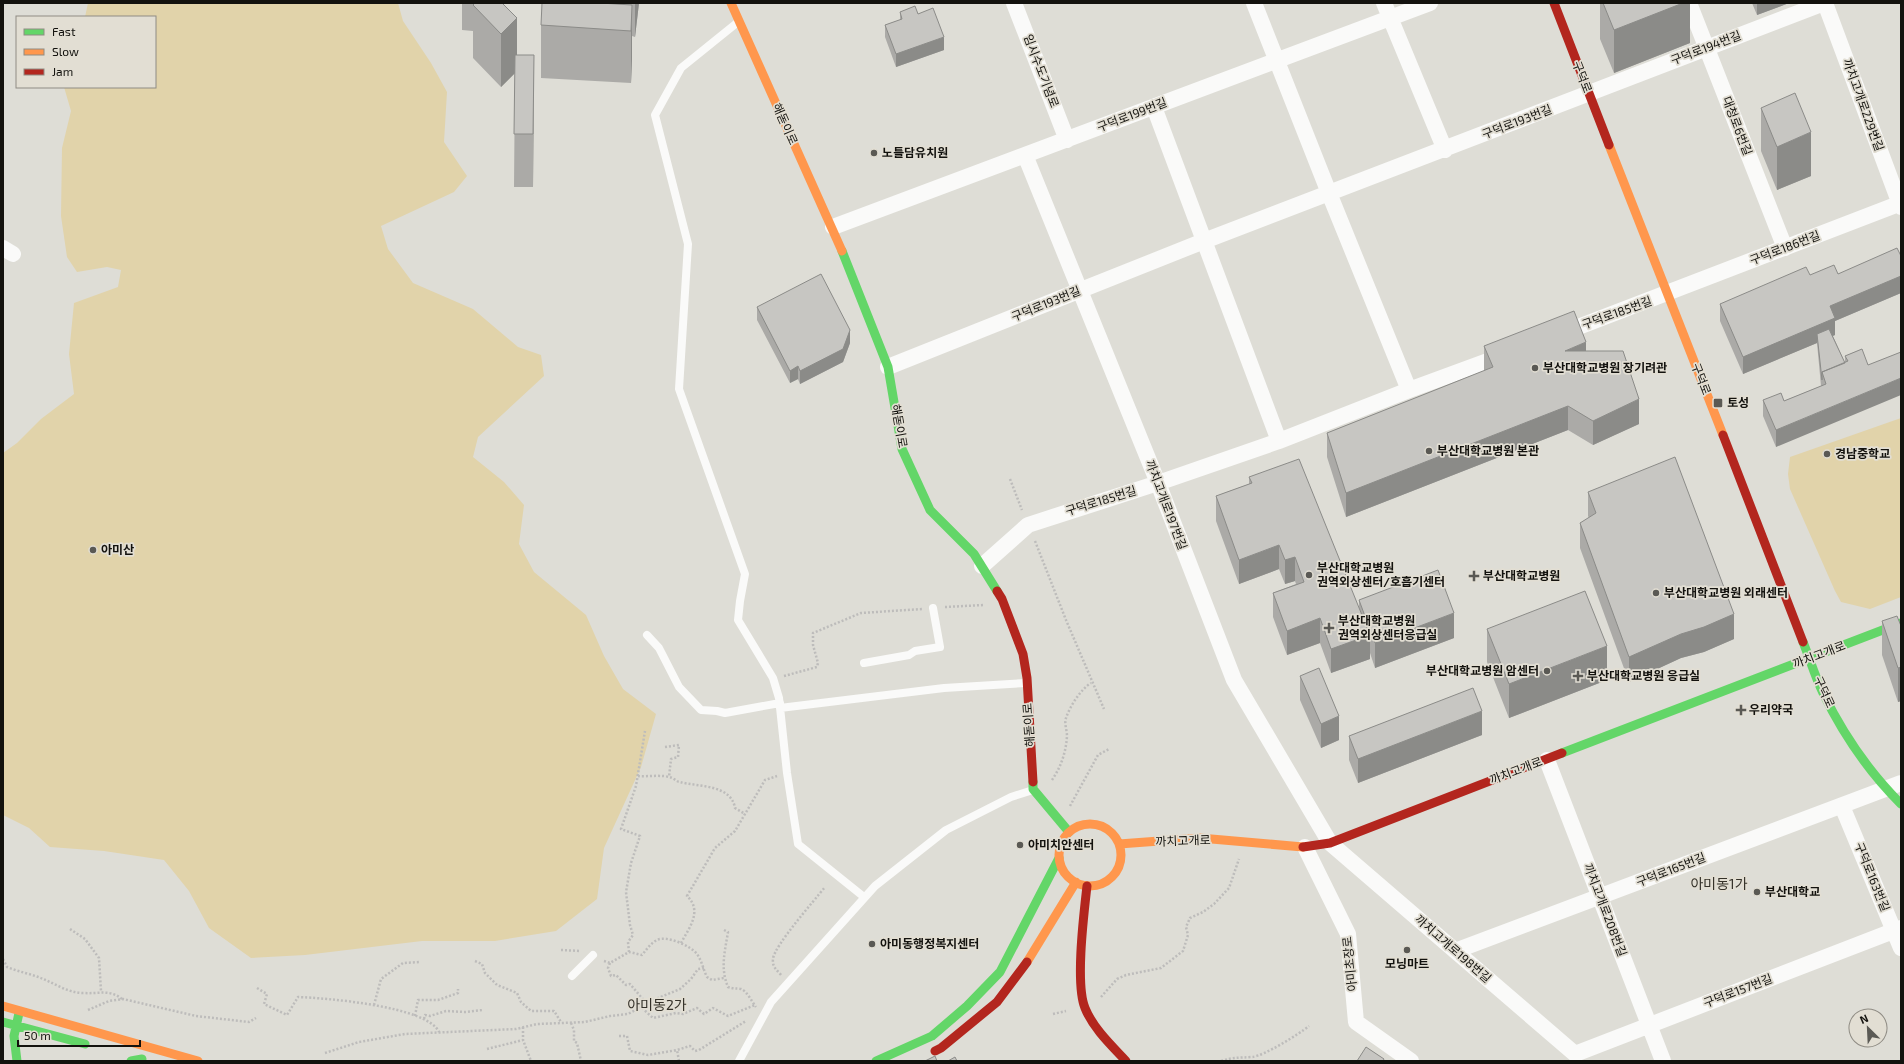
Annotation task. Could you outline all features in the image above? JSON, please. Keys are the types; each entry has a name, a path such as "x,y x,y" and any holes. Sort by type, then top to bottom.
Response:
{"main road":[{"name":"해돋이로","path":"731,3 804,167 833,227 888,368 902,450 930,510 974,554 1002,599 1023,654 1027,683 1036,792"},
{"name":"구덕로","path":"1554,3 1823,693 1856,751 1886,789 1901,804"},
{"name":"까치고개로","path":"1119,844 1200,838 1305,847 1330,843 1901,623"},
{"path":"1036,792 1069,832"},
{"path":"876,1061 932,1036 967,1006 1000,972 1059,858 1061,844 1069,832 1087,824 1097,825 1114,835 1119,844 1121,854 1115,873 1098,885 1087,886 1076,882 1064,872 1059,858"},
{"path":"927,1054 941,1048 997,1002 1039,945 1048,926 1076,882"},
{"path":"1087,886 1082,978 1084,1007 1103,1036 1126,1061"},
{"path":"1048,926 1061,917 1071,917 1084,923"},
{"path":"3,1006 198,1061"},
{"path":"15,1050 16,1027 19,1010"},
{"path":"3,1022 16,1027 91,1046"},
{"path":"3,1030 10,1037 17,1061"},
{"path":"129,1058 144,1060"}],"street":[{"name":"임시수도기념로","path":"1014,3 1067,140"},
{"path":"1254,3 1328,193 1409,390"},
{"path":"1384,3 1445,150"},
{"name":"구덕로199번길","path":"833,227 1430,3"},
{"name":"대청로6번길","path":"1689,3 1785,248"},
{"name":"구덕로194번길","path":"1589,94 1824,3"},
{"name":"까치고개로229번길","path":"1824,3 1901,205"},
{"name":"구덕로193번길","path":"888,368 1204,241 1589,94"},
{"path":"1154,107 1279,442"},
{"name":"까치고개로197번길","path":"1024,155 1158,483 1234,680 1330,843"},
{"name":"구덕로186번길","path":"1668,294 1785,248 1901,205"},
{"name":"구덕로185번길","path":"1542,340 1668,294"},
{"name":"구덕로185번길","path":"982,566 1028,525 1279,442 1409,390 1520,349"},
{"name":"까치고개로208번길","path":"1547,760 1663,1061"},
{"path":"1886,789 1901,783"},
{"name":"구덕로165번길","path":"1455,951 1886,789"},
{"name":"구덕로163번길","path":"1842,806 1897,929 1901,948"},
{"name":"까치고개로198번길","path":"1330,843 1575,1054"},
{"name":"아미초장로","path":"1305,847 1348,934 1356,1022 1411,1061"},
{"name":"구덕로157번길","path":"1575,1054 1897,929"}],"lane":[{"path":"739,21 681,68 655,115 688,244 679,388 745,574 738,620 774,680 780,706 787,773 798,844 864,897"},
{"path":"864,663 908,655 915,651 940,647 933,608"},
{"path":"647,635 659,648 679,687 701,710 725,713 944,688 1027,683"},
{"path":"739,1061 771,1002 875,886 946,830 1011,797 1036,792"},
{"path":"572,976 593,955"}],"path":[{"path":"1010,479 1091,683 1104,709"},
{"path":"774,680 817,667 818,663 812,645 813,632 861,613 988,604 1002,599"},
{"path":"1036,792 1060,769 1067,736 1065,719 1078,697 1091,683"},
{"path":"629,952 628,942 633,935 630,925 626,892 631,863 640,836 621,829 636,786 645,731"},
{"path":"665,746 679,745 678,757 671,759 669,777"},
{"path":"1059,818 1074,802 1098,755 1109,749"},
{"path":"681,943 695,915 692,901 687,896 714,848 735,832 765,780 787,773"},
{"path":"638,776 669,777 679,782 710,786 725,794 734,802 735,808 745,814"},
{"path":"1083,1002 1102,996 1117,979 1126,975 1161,968 1183,951 1188,935 1186,927 1190,918 1203,912 1214,904 1229,888 1238,865 1241,841"},
{"path":"788,983 773,966 773,958 782,941 825,887"},
{"path":"70,929 85,940 98,958 101,991"},
{"path":"724,930 728,932 723,962 724,978 728,987 733,990 741,989 746,992 757,1008 755,1012"},
{"path":"647,1004 630,984 626,985 616,976 611,976 608,968 610,963 629,952 642,955 652,942 660,938 681,943 696,953 704,968 706,977 712,980 724,978"},
{"path":"561,950 583,951 610,963"},
{"path":"3,959 7,967 43,979 65,990 82,994 101,991 117,995 123,999 196,1016 249,1022 256,1018"},
{"path":"475,961 482,964 485,973 497,985 517,993 521,1002 531,1011 554,1011 562,1022"},
{"path":"374,1006 381,979 403,963 420,962"},
{"path":"325,1053 359,1042 404,1034 516,1029 562,1022 571,1023 628,1014 680,989 691,979 698,969 704,968"},
{"path":"257,988 267,994 264,1004 287,1015 298,997 334,1000 374,1006 415,1016 424,1019 437,1029 438,1032"},
{"path":"415,1016 418,1000 438,1000 458,993 458,989"},
{"path":"85,1011 109,1001 123,999"},
{"path":"642,1008 653,1018 676,1013 683,1014 697,1008 704,1014 713,1008 728,1016 755,1005"},
{"path":"424,1019 425,1015 430,1016 446,1011 465,1012 483,1010"},
{"path":"619,1036 627,1036 630,1051 648,1055 690,1046 695,1051 747,1020"},
{"path":"571,1023 574,1030 574,1041 577,1044 581,1061"},
{"path":"1222,1061 1233,1057 1254,1057 1296,1037 1309,1026"},
{"path":"523,1027 523,1040 531,1061"},
{"path":"487,1049 523,1040"},
{"path":"677,1050 680,1061"}],"shaded area":[{"path":"88,3 398,3 403,21 431,63 447,92 444,142 467,176 454,192 381,226 388,249 413,283 473,309 518,347 541,355 544,376 478,437 473,457 504,482 524,505 519,544 534,572 586,615 604,656 623,689 656,714 641,767 604,848 597,899 556,931 495,941 422,941 305,955 251,958 209,928 189,891 164,860 104,851 50,847 29,828 3,815 3,453 17,443 41,419 74,394 69,354 74,303 118,287 121,270 107,267 77,272 67,257 61,216 62,148 71,111 64,88 156,88 156,16 85,16"},
{"path":"1901,418 1901,597 1870,609 1841,602 1790,489 1788,474 1790,457"}],"building":[{"path":"475,3 502,3 517,18 501,34 473,5"},
{"path":"542,3 600,3 632,5 631,31 541,25"},
{"path":"1603,3 1683,3 1614,30"},
{"path":"915,6 918,14 933,8 944,37 896,54 885,25 902,19 900,12"},
{"path":"515,55 534,55 533,134 514,134"},
{"path":"1795,93 1811,132 1777,147 1761,108"},
{"path":"1897,248 1901,256 1901,276 1830,306 1835,318 1743,357 1720,304 1806,267 1810,275 1834,265 1838,274"},
{"path":"821,274 850,330 843,349 800,371 798,366 790,371 757,307"},
{"path":"1574,311 1586,342 1565,351 1623,351 1639,399 1593,421 1568,406 1346,493 1327,433 1493,367 1484,346"},
{"path":"1829,329 1845,363 1822,372 1822,380 1817,334"},
{"path":"1862,349 1868,365 1901,352 1901,378 1776,430 1763,400 1781,393 1784,401 1826,384 1822,372 1848,361 1845,356"},
{"name":"부산대학교병원 외래센터","path":"1675,457 1734,614 1704,627 1681,634 1629,657 1580,523 1596,513 1588,492"},
{"name":"부산대학교병원 권역외상센터/호흡기센터","path":"1299,459 1370,635 1331,649 1320,618 1287,631 1273,593 1304,582 1295,557 1285,560 1279,545 1239,560 1216,496 1252,483 1249,477"},
{"path":"1438,570 1454,613 1375,643 1359,600"},
{"path":"1585,591 1607,646 1509,684 1487,629"},
{"path":"1897,616 1901,626 1901,667 1898,668 1882,621"},
{"path":"1319,668 1339,716 1321,724 1300,676"},
{"path":"1473,688 1482,711 1358,759 1349,736"},
{"path":"1366,1047 1384,1059 1383,1061 1357,1061"},
{"path":"935,1056 937,1061 925,1061"},
{"path":"955,1057 957,1061 948,1061"}],"traffic: fast":[{"path":"842,251 888,367 902,449 930,510 974,554 997,591"},
{"path":"1562,753 1901,623"},
{"path":"1803,642 1820,687 1848,738 1878,779 1901,804"},
{"path":"1033,782 1033,789 1069,832"},
{"path":"876,1061 932,1036 967,1006 1000,972 1059,858"},
{"path":"17,1061 14,1036 19,1013"},
{"path":"3,1022 85,1044"},
{"path":"131,1061 142,1059"}],"traffic: slow":[{"path":"731,3 842,251"},
{"path":"1609,145 1723,435"},
{"path":"1090,824 1107,829 1112,833 1116,838 1121,855 1116,872 1112,877 1107,881 1090,886 1073,881 1068,877 1064,872 1059,855 1064,838 1068,833 1073,829 1090,824"},
{"path":"1119,844 1200,838 1303,847"},
{"path":"1027,962 1076,882"},
{"path":"3,1006 198,1061"}],"traffic: jam":[{"path":"1554,3 1609,145"},
{"path":"1723,435 1803,642"},
{"path":"997,591 1002,599 1023,654 1027,678 1033,782"},
{"path":"1303,847 1330,843 1562,753"},
{"path":"1087,886 1080,966 1082,997 1088,1015 1103,1036 1126,1061"},
{"path":"935,1051 941,1048 997,1002 1027,962"}],"place":[{"name":"노틀담유치원","path":"874,153"},
{"name":"부산대학교병원 장기려관","path":"1535,368"},
{"name":"토성","path":"1718,403"},
{"name":"부산대학교병원 본관","path":"1429,451"},
{"name":"경남중학교","path":"1827,454"},
{"name":"아미산","path":"93,550"},
{"name":"부산대학교병원 권역외상센터/호흡기센터","path":"1309,575"},
{"name":"부산대학교병원","path":"1474,576"},
{"name":"부산대학교병원 외래센터","path":"1656,593"},
{"name":"부산대학교병원 권역외상센터응급실","path":"1329,628"},
{"name":"부산대학교병원 암센터","path":"1547,671"},
{"name":"부산대학교병원 응급실","path":"1578,676"},
{"name":"우리약국","path":"1741,710"},
{"name":"아미치안센터","path":"1020,845"},
{"name":"부산대학교","path":"1757,892"},
{"name":"아미동행정복지센터","path":"872,944"},
{"name":"모닝마트","path":"1407,950"}],"district":[{"name":"아미동1가","path":"1719,884"},
{"name":"아미동2가","path":"657,1005"}]}
